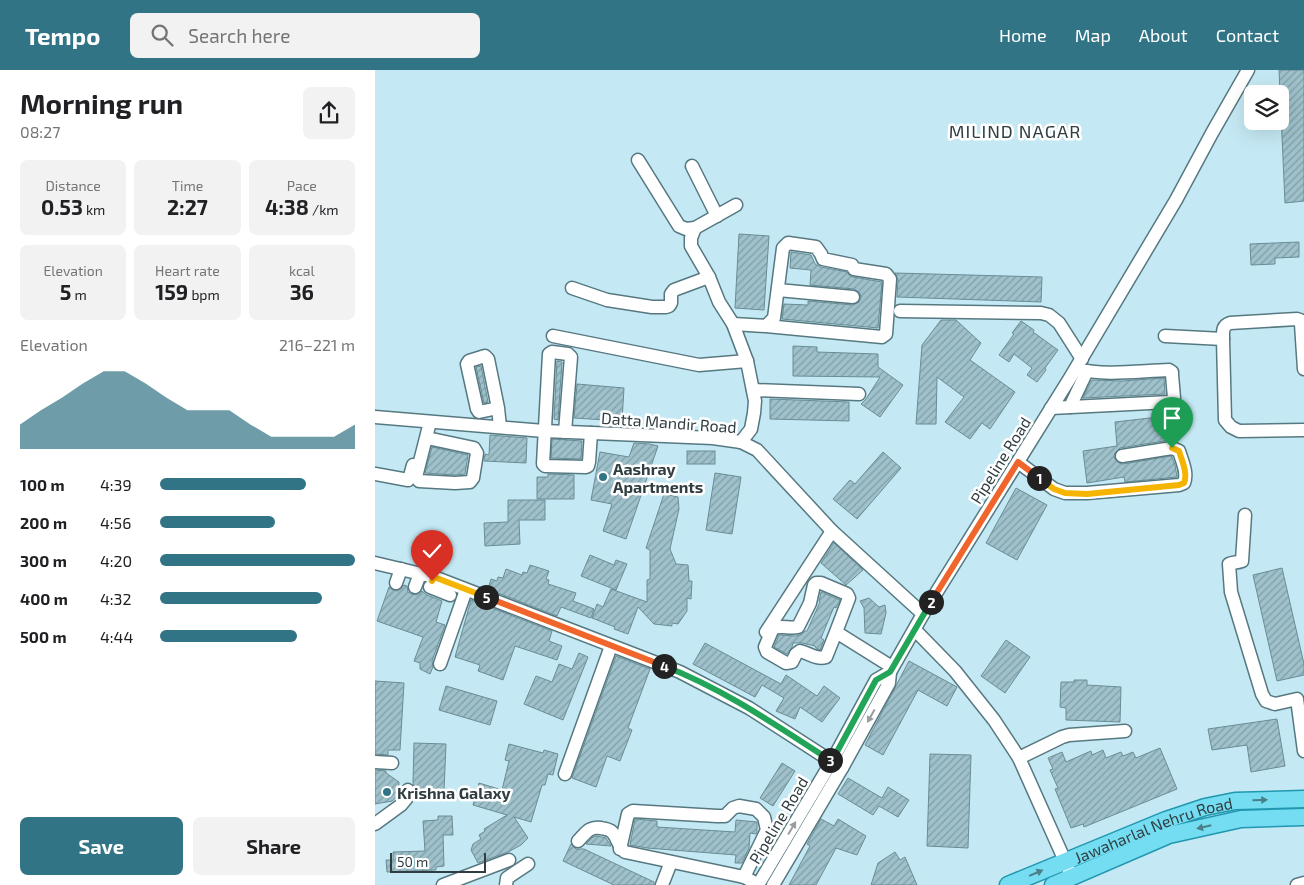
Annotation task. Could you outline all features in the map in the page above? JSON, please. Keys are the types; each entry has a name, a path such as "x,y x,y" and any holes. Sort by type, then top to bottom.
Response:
{"main road":[{"name":"Jawaharlal Nehru Road","path":"1008,885 1166,820 1205,807 1235,801 1304,799"},
{"name":"Jawaharlal Nehru Road","path":"1053,885 1169,835 1241,818 1304,817"}],"street":[{"name":"Pipeline Road","path":"773,885 837,764 876,680 891,670 923,614 1051,408 1079,371 1248,70"},
{"path":"637,160 679,226 687,229 695,228 736,206"},
{"path":"692,166 717,216"},
{"path":"695,228 691,238 691,246 709,277 719,302 733,324 747,361 755,401 751,429 741,442"},
{"path":"733,324 882,337 886,334 890,279 886,274 854,269 851,265 823,260 816,247 788,243 783,248 774,318 766,326"},
{"path":"572,288 607,300 652,307 666,307 671,303 671,294 674,290 709,277"},
{"path":"778,290 853,297"},
{"path":"900,311 1049,314 1059,323 1079,371 1070,407"},
{"path":"1304,369 1300,320 1230,323 1225,325 1223,329 1225,420 1231,427 1239,431 1304,430"},
{"path":"553,336 699,365 747,361"},
{"path":"1165,336 1223,339"},
{"path":"565,427 571,357 569,354 552,352 549,354 543,464 545,466 588,466 591,433"},
{"path":"1051,408 1170,402 1174,398 1172,372 1169,370 1109,373 1079,371"},
{"path":"753,390 859,394"},
{"path":"498,408 500,427"},
{"name":"Datta Mandir Road","path":"375,417 500,427 565,427 591,433 713,438 741,442 757,450 832,531 923,614"},
{"path":"427,422 427,438 417,477 419,480 455,483 470,482 473,478 477,453 474,448 427,438"},
{"path":"375,474 408,480 411,476 427,422"},
{"path":"1018,462 1054,489 1065,493 1087,494 1179,485 1184,483 1186,478 1179,451 1176,449 1172,448 1122,456"},
{"path":"1245,515 1242,561 1229,564 1231,592 1262,694 1266,701 1275,704 1301,698 1304,751"},
{"path":"757,646 832,531"},
{"path":"375,563 420,574 431,585 611,646 680,672 741,704 837,764"},
{"path":"396,583 401,569"},
{"path":"415,587 420,574"},
{"path":"817,583 847,594 849,598 836,632 825,657 819,659 800,651 792,662 787,663 767,652 765,647 773,628 783,626 798,627 810,603 814,585 817,583"},
{"path":"440,664 455,592"},
{"path":"915,630 955,671 995,720 1019,758 1071,877"},
{"path":"836,632 891,670"},
{"path":"565,774 611,646"},
{"path":"1019,758 1069,735 1125,731"},
{"path":"375,762 392,763"},
{"name":"Pipeline Road","path":"758,885 781,847 837,764"},
{"path":"375,824 401,805 406,799 408,790"},
{"path":"620,849 628,814 633,811 725,816 733,808 739,806 756,808 764,817 767,830 744,877"},
{"path":"578,841 594,827 607,830 612,832 620,849 625,852 744,877 758,885"},
{"path":"764,836 781,847"},
{"path":"443,885 509,860"},
{"path":"661,885 671,862"},
{"path":"506,885 507,878 528,864"},
{"path":"1297,885 1304,883"}],"building":[{"path":"1279,70 1304,70 1304,201 1285,203 1282,130 1289,130 1289,85 1280,85"},
{"path":"739,234 769,236 764,310 735,308"},
{"path":"1299,242 1299,257 1275,258 1275,264 1251,265 1250,244"},
{"path":"791,252 811,255 815,264 821,267 847,272 853,277 882,282 878,328 782,319 784,304 808,305 808,301 853,305 859,302 861,298 860,293 854,289 810,285 811,270 790,268"},
{"path":"895,273 1042,277 1041,302 897,297 898,280"},
{"path":"941,320 956,320 981,343 970,360 1015,392 990,429 982,423 970,439 945,422 964,397 937,377 936,424 916,424 922,345"},
{"path":"1021,321 1058,350 1037,382 1027,375 1032,368 1014,354 1009,362 999,355"},
{"path":"793,346 817,347 817,352 878,354 878,367 903,385 880,417 861,404 880,377 793,376"},
{"path":"557,361 562,362 558,420 554,419"},
{"path":"481,366 488,402 484,403 476,367"},
{"path":"1164,378 1165,394 1083,398 1092,380 1122,381"},
{"path":"577,384 624,388 622,421 574,418"},
{"path":"770,399 849,402 849,421 770,419"},
{"path":"1167,416 1170,440 1120,448 1115,453 1114,458 1123,464 1171,456 1177,477 1125,482 1124,477 1087,483 1083,451 1117,446 1115,422"},
{"path":"490,435 527,438 526,463 484,461 485,454 489,455"},
{"path":"552,439 582,441 581,459 551,458"},
{"path":"634,443 658,446 626,539 603,531 612,504 591,500 600,452 629,457"},
{"path":"432,447 468,455 465,474 425,473"},
{"path":"687,451 715,451 715,464 687,464"},
{"path":"883,452 901,468 857,519 833,499 850,480 855,484"},
{"path":"715,473 741,477 732,534 706,530"},
{"path":"548,474 574,475 574,499 537,499 537,477 548,477"},
{"path":"1016,488 1047,505 1017,560 986,543"},
{"path":"664,494 678,497 679,509 670,549 676,564 688,565 689,581 692,581 691,599 687,598 687,611 678,624 672,623 672,626 654,624 638,607 628,634 592,618 597,604 603,607 611,589 647,602 647,580 650,579 650,550 646,548"},
{"path":"508,500 545,500 545,520 519,520 520,544 485,546 484,523 508,522"},
{"path":"834,543 863,570 846,585 821,563"},
{"path":"590,555 614,565 616,560 627,564 616,590 581,576"},
{"path":"530,565 549,571 546,579 549,580 548,584 576,593 573,601 594,609 591,618 561,607 557,616 488,589 491,579 497,581 498,577 503,578 506,569 522,575 523,572 527,573"},
{"path":"1282,568 1304,664 1304,675 1277,681 1253,575"},
{"path":"404,585 407,586 408,592 412,594 417,595 422,591 442,601 436,622 445,625 432,661 433,667 430,674 420,669 420,663 414,661 423,637 377,621 389,587 397,591"},
{"path":"821,592 840,600 836,608 834,607 821,638 824,640 820,650 815,646 793,643 787,654 774,647 779,635 796,636 807,631 820,602"},
{"path":"869,598 879,607 885,605 886,613 881,634 865,633 864,608 860,601"},
{"path":"471,600 552,631 549,641 562,646 557,660 515,646 503,680 478,671 480,665 455,657"},
{"path":"1006,640 1030,657 1005,693 981,676"},
{"path":"705,643 781,684 786,675 817,696 824,686 840,698 822,722 800,707 795,719 776,711 784,698 762,685 755,697 693,664"},
{"path":"579,653 588,657 563,720 524,704 536,676 552,682 559,664 572,669"},
{"path":"616,656 650,669 628,728 632,730 620,761 607,756 596,787 572,778"},
{"path":"909,661 957,687 947,706 918,690 883,755 865,745"},
{"path":"1074,680 1087,680 1087,685 1121,687 1120,722 1066,720 1066,708 1060,707 1061,682 1074,682"},
{"path":"375,681 404,683 400,750 388,750 388,755 375,754"},
{"path":"446,686 497,701 490,725 439,710"},
{"path":"1277,719 1285,766 1251,772 1247,745 1212,750 1208,729"},
{"path":"414,743 446,744 444,791 416,790 413,783"},
{"path":"509,744 543,753 544,750 558,754 553,775 548,774 545,785 542,785 531,822 514,817 528,838 521,845 508,852 478,863 471,850 473,844 481,839 479,835 485,831 484,829 507,815 473,805 479,783 502,790 509,761 505,760"},
{"path":"1160,748 1177,789 1084,827 1083,824 1071,828 1055,789 1058,788 1050,770 1053,769 1048,758 1062,752 1066,762 1091,751 1092,755 1103,750 1106,758 1121,752 1123,756 1133,752 1136,758"},
{"path":"930,754 971,755 968,848 927,846"},
{"path":"782,763 795,771 773,806 760,798"},
{"name":"Krishna Galaxy","path":"375,770 386,771 386,773 399,782 398,796 392,801 375,804"},
{"path":"848,778 882,798 888,787 909,800 898,817 879,806 873,815 838,794"},
{"path":"438,816 452,816 453,835 443,835 444,866 436,867 436,870 387,872 386,860 393,860 393,852 425,851 423,821 438,820"},
{"path":"635,819 657,821 657,827 735,832 736,820 757,822 757,832 756,834 750,833 749,848 742,863 735,863 736,855 630,845"},
{"path":"821,819 834,826 838,819 866,836 857,855 836,848 816,885 789,885 810,846 807,844"},
{"path":"593,837 606,838 611,846 586,844"},
{"path":"571,844 576,849 584,849 654,882 654,885 614,885 563,861"},
{"path":"895,852 900,860 905,857 917,885 871,885 878,863"}],"place":[{"name":"Aashray Apartments","path":"603,477"},
{"name":"Krishna Galaxy","path":"387,792"}],"district":[{"name":"MILIND NAGAR","path":"1015,131"}],"route":[{"path":"432,581 434,577 680,672 749,708 832,761 876,680 890,672 923,614 1018,462 1054,489 1065,493 1087,494 1142,490 1184,483 1186,478 1179,451 1172,448"}]}
